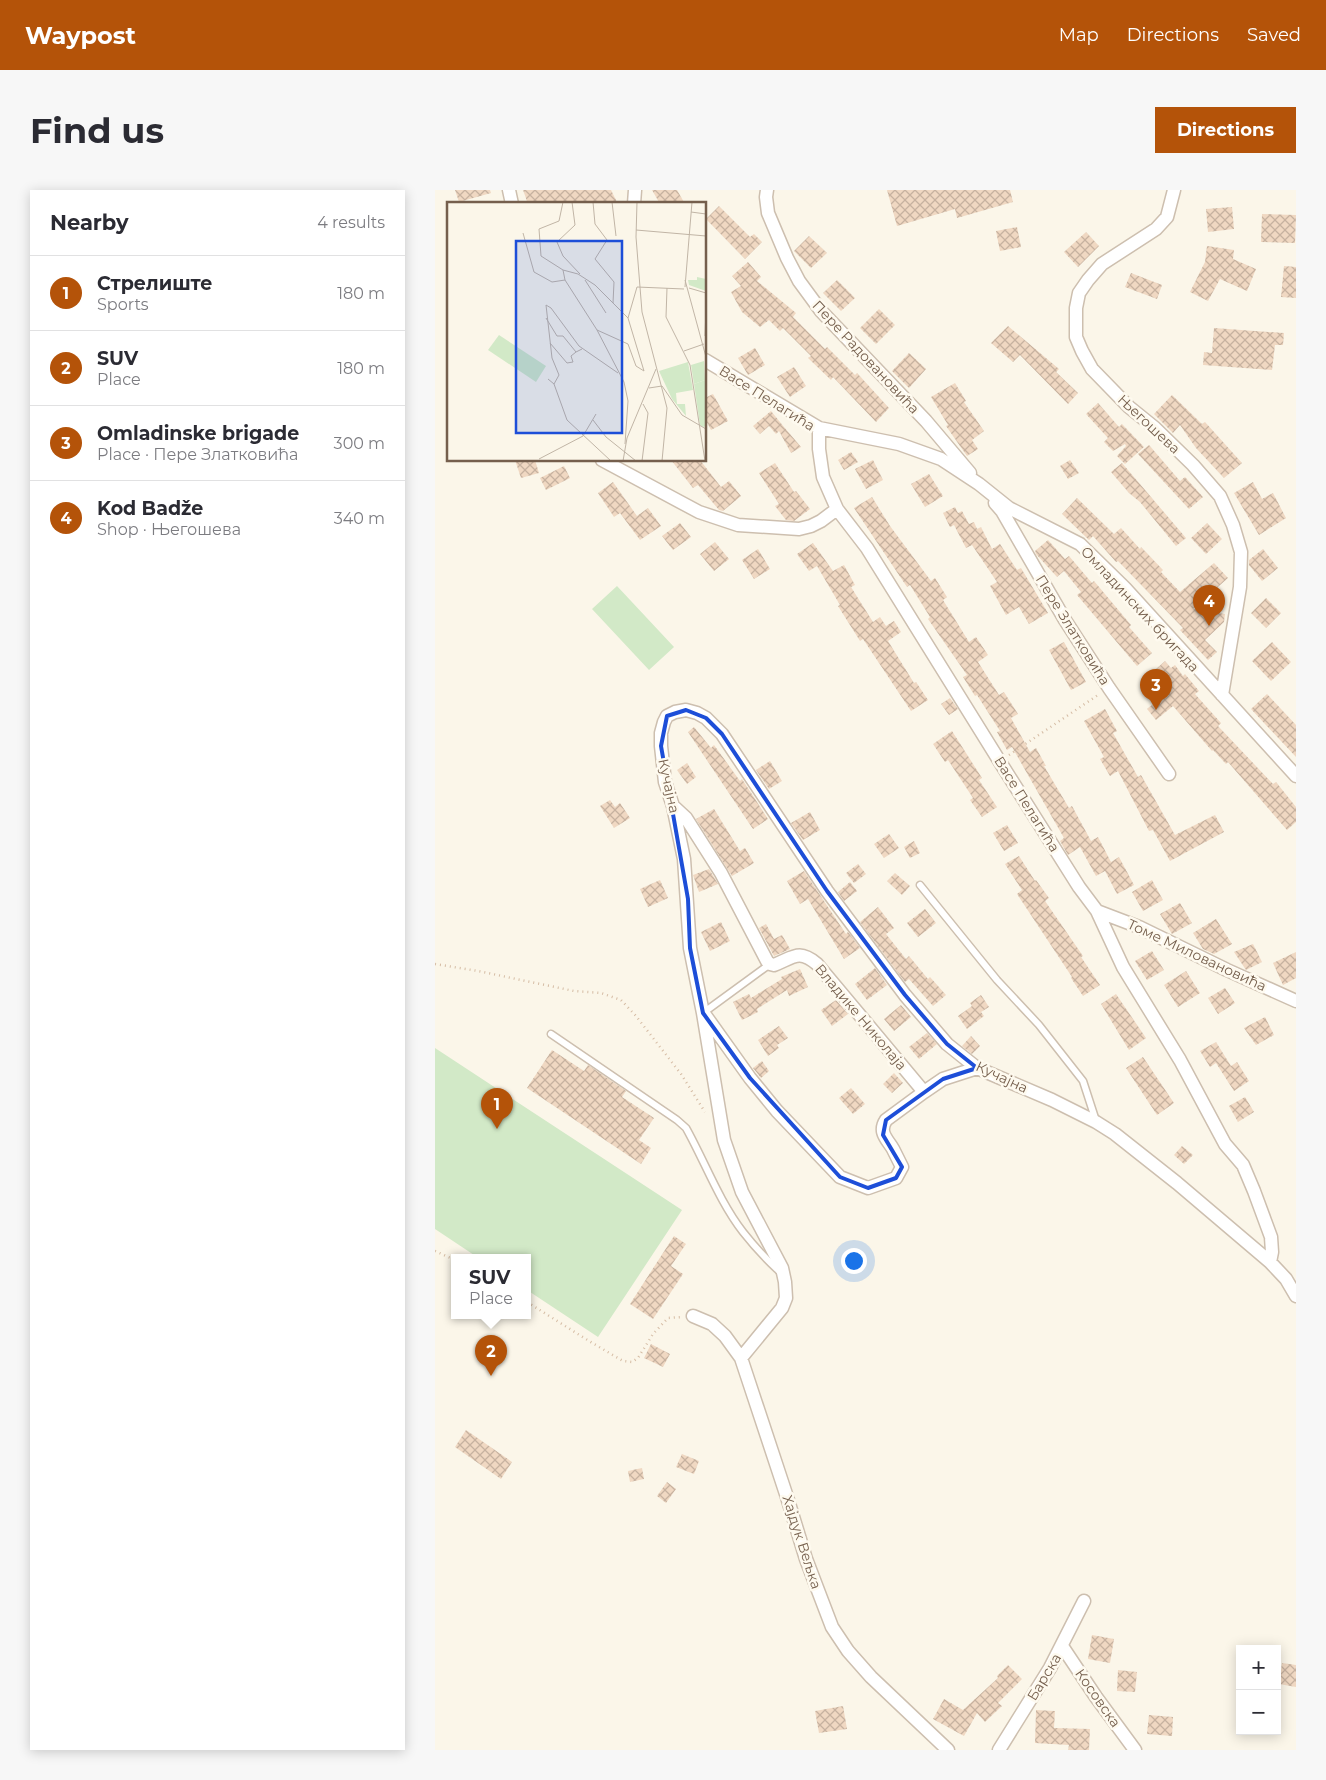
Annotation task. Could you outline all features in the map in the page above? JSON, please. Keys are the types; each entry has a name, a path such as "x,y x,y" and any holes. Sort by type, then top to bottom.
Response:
{"street":[{"name":"Пере Радовановића","path":"767,190 768,214 799,281 821,311 926,421 979,484"},
{"name":"Његошева","path":"1174,190 1167,217 1150,233 1102,264 1088,280 1079,294 1075,308 1076,337 1092,368 1129,407 1168,441 1220,496 1233,525 1241,552 1240,587 1222,695"},
{"name":"Васе Пелагића","path":"706,361 819,428 819,449 823,477 837,510 867,548 1079,887 1097,910 1123,966 1180,1060 1225,1144 1243,1165 1271,1237 1272,1252 1270,1262"},
{"name":"Омладинских бригада","path":"819,428 915,448 941,459 979,484 1009,508 1080,544 1125,588 1296,776"},
{"path":"604,461 699,512 738,525 799,529 811,526 837,510"},
{"name":"Пере Златковића","path":"979,484 1002,511 1065,620 1109,688 1169,774"},
{"name":"Кучајна","path":"924,1092 883,1124 883,1135 892,1147 902,1167 896,1178 868,1188 840,1177 761,1092 703,1013 691,948 683,859 673,806 665,782 661,733 667,716 686,710 697,713 706,718 722,734 827,891 899,988 947,1044 977,1068 1096,1122 1115,1134 1177,1183 1270,1262"},
{"path":"673,806 686,818 721,873 770,964"},
{"name":"Томе Миловановића","path":"1097,910 1139,927 1296,1001"},
{"name":"Владике Николаја","path":"770,964 774,965 799,955 808,956 817,964 924,1092"},
{"path":"703,1013 724,1140 742,1192 782,1268 784,1276 786,1298 782,1308 741,1358"},
{"path":"924,1092 943,1079 977,1068"},
{"path":"1270,1262 1286,1279 1296,1296"},
{"name":"Хајдук Вељка","path":"693,1316 712,1324 725,1336 741,1358 806,1559 832,1627 848,1651 871,1677 948,1750"},
{"name":"Барска","path":"999,1750 1062,1646 1084,1601"},
{"name":"Косовска","path":"1062,1646 1135,1750"}],"lane":[{"path":"920,885 997,980 1039,1025 1083,1081 1096,1122"},
{"path":"703,1013 770,964"},
{"path":"551,1034 686,1128 724,1203 742,1231 784,1276"}],"path":[{"path":"1000,762 1109,688"},
{"path":"435,964 574,991 601,993 621,1000 636,1016 681,1074 708,1115"},
{"path":"435,1251 451,1258"},
{"path":"531,1305 623,1361 632,1362 668,1318 693,1316"}],"highlighted area":[{"path":"686,710 706,718 722,734 827,891 905,995 947,1044 977,1068 943,1079 886,1120 883,1135 902,1167 896,1178 868,1188 840,1177 750,1078 703,1013 690,948 688,899 661,746 667,716"}],"green space":[{"path":"617,586 674,647 649,670 592,609"},
{"path":"435,1048 682,1210 598,1337 531,1293 531,1254 472,1254 435,1229"}],"building":[{"path":"455,190 490,190 491,193 459,202"},
{"path":"523,190 611,190 617,202 527,202"},
{"path":"652,190 677,190 684,202 659,202"},
{"path":"887,190 1010,190 1013,202 957,218 955,209 897,226"},
{"path":"719,206 750,237 754,234 762,242 745,259 706,219"},
{"path":"1232,207 1234,229 1208,232 1206,209"},
{"path":"1262,214 1296,215 1295,243 1261,242"},
{"path":"1017,227 1021,247 1000,251 996,231"},
{"path":"1086,232 1099,246 1078,267 1064,252"},
{"path":"809,236 827,253 811,268 794,251"},
{"path":"1207,246 1234,250 1233,259 1256,269 1247,291 1220,279 1208,301 1190,292 1205,262"},
{"path":"748,262 761,277 757,281 796,313 793,317 825,349 827,347 855,375 857,373 889,408 876,422 833,377 831,380 808,358 811,356 783,328 780,331 769,320 760,327 742,312 731,292 741,286 732,276"},
{"path":"1284,266 1296,267 1296,298 1281,297"},
{"path":"1131,273 1162,285 1157,299 1125,287"},
{"path":"837,280 855,298 841,311 823,293"},
{"path":"879,309 895,325 876,344 860,328"},
{"path":"1008,326 1059,369 1056,372 1078,393 1068,404 1020,355 1013,362 991,343"},
{"path":"1214,328 1284,333 1283,345 1275,345 1272,370 1203,365 1204,352 1212,353"},
{"path":"755,348 765,365 748,375 738,358"},
{"path":"909,353 926,369 909,388 892,371"},
{"path":"794,367 806,386 790,397 777,377"},
{"path":"955,383 966,401 964,402 984,431 972,440 978,449 967,456 946,426 948,425 931,397"},
{"path":"713,394 728,421 711,430 706,421 706,398"},
{"path":"1172,395 1202,424 1205,422 1242,463 1224,478 1196,448 1180,425 1173,433 1154,414"},
{"path":"1098,403 1119,427 1122,424 1144,447 1125,464 1117,456 1126,446 1125,444 1113,451 1104,442 1108,438 1086,414"},
{"path":"771,411 801,447 791,453 779,431 776,434 769,426 760,434 753,426"},
{"path":"1149,445 1180,481 1185,477 1203,497 1189,509 1138,454"},
{"path":"851,452 858,462 844,470 838,460"},
{"path":"873,460 883,480 866,489 855,469"},
{"path":"1070,460 1079,473 1068,479 1060,466"},
{"path":"515,461 535,461 539,473 521,478"},
{"path":"672,461 701,461 721,487 729,481 741,496 723,511 719,510 698,485 693,488"},
{"path":"775,463 794,492 796,491 810,509 794,521 786,520 775,506 779,504 759,473"},
{"path":"1122,463 1186,538 1176,546 1140,502 1129,493 1111,472"},
{"path":"564,466 570,478 546,490 540,478"},
{"path":"929,474 943,496 925,507 911,484"},
{"path":"613,482 637,516 648,508 661,526 640,540 620,513 614,517 598,493"},
{"path":"1253,482 1262,499 1273,493 1286,518 1259,535 1234,493"},
{"path":"872,497 890,526 931,581 935,578 947,597 943,600 969,642 976,637 988,655 978,662 999,695 1004,692 1018,714 1011,718 1030,752 1036,748 1046,766 1044,766 1069,808 1072,806 1091,841 1098,837 1111,862 1119,857 1134,885 1117,894 1105,871 1096,876 1080,847 1068,855 1060,841 1064,838 1012,747 1007,750 997,732 1000,731 963,677 967,675 928,619 930,617 910,585 907,587 854,508"},
{"path":"1077,498 1114,534 1121,528 1163,570 1161,572 1180,592 1214,563 1228,578 1193,609 1225,614 1224,622 1205,640 1217,652 1208,660 1180,630 1183,628 1118,561 1116,562 1093,536 1089,540 1062,514"},
{"path":"955,507 958,513 962,511 969,524 974,522 977,529 981,527 992,549 1000,544 1017,570 1021,568 1048,613 1029,624 1019,607 1006,615 990,586 997,582 972,545 966,548 954,525 950,527 943,513"},
{"path":"680,523 691,537 673,550 662,536"},
{"path":"1207,523 1222,539 1206,554 1191,538"},
{"path":"1048,540 1065,559 1069,556 1092,583 1094,581 1131,625 1129,627 1152,653 1137,666 1077,595 1081,592 1064,571 1057,577 1036,554 1035,551"},
{"path":"715,542 729,559 714,571 700,554"},
{"path":"813,543 833,571 844,565 855,585 851,587 873,622 880,617 886,626 894,621 901,632 888,641 914,683 916,682 928,700 911,711 863,639 860,641 838,606 840,605 817,566 809,571 797,554"},
{"path":"758,549 770,569 754,579 742,560"},
{"path":"1263,549 1278,568 1262,581 1249,565 1249,560"},
{"path":"1266,598 1281,613 1266,628 1251,613"},
{"path":"1064,642 1086,682 1071,690 1049,650"},
{"path":"1272,642 1291,662 1271,681 1252,661"},
{"path":"1165,661 1171,668 1175,665 1183,676 1185,674 1199,691 1195,694 1221,723 1218,726 1273,784 1276,782 1296,807 1296,822 1287,830 1228,762 1226,764 1212,751 1173,706 1156,720 1147,709 1170,690 1155,670"},
{"path":"1267,694 1296,725 1296,757 1251,709"},
{"path":"950,698 958,709 949,715 941,704"},
{"path":"1105,709 1117,731 1113,733 1138,777 1141,775 1175,835 1215,815 1224,832 1170,861 1153,830 1149,831 1118,771 1110,776 1100,759 1104,757 1084,721"},
{"path":"694,727 711,748 714,745 740,781 742,779 768,819 753,829 688,732"},
{"path":"952,731 982,778 979,780 997,807 982,817 970,800 973,798 948,760 945,762 933,744"},
{"path":"770,761 782,781 769,789 756,770"},
{"path":"687,763 696,777 687,784 677,770"},
{"path":"610,800 615,807 620,803 630,818 614,828 600,806"},
{"path":"714,809 740,851 745,848 754,863 732,876 696,819"},
{"path":"810,812 820,830 803,840 791,823"},
{"path":"1007,825 1018,843 1004,851 993,833"},
{"path":"889,834 899,848 884,858 874,844"},
{"path":"914,841 920,853 910,858 904,847"},
{"path":"1019,856 1035,881 1049,898 1045,901 1083,956 1081,957 1100,985 1083,996 1017,894 1022,890 1005,864"},
{"path":"858,864 866,874 854,883 846,873"},
{"path":"709,869 718,884 699,892 693,875"},
{"path":"804,871 846,934 848,932 860,948 844,959 808,899 800,904 787,881"},
{"path":"895,873 910,886 902,895 887,881"},
{"path":"660,880 668,898 648,907 640,889"},
{"path":"1152,880 1163,900 1143,911 1132,892"},
{"path":"850,882 857,891 844,901 838,892"},
{"path":"1180,903 1192,923 1172,934 1160,914"},
{"path":"878,907 894,928 886,934 906,959 909,956 928,979 930,977 946,995 933,1006 909,979 905,982 860,922"},
{"path":"925,909 936,923 918,937 907,923"},
{"path":"1216,919 1232,944 1214,954 1203,949 1193,933"},
{"path":"721,922 730,941 710,951 701,932"},
{"path":"766,924 774,939 782,935 790,949 774,956 759,928"},
{"path":"1253,944 1262,962 1246,970 1234,952"},
{"path":"1152,951 1164,970 1147,980 1135,961"},
{"path":"1296,952 1296,978 1283,985 1273,963"},
{"path":"875,968 887,985 867,1000 855,984"},
{"path":"800,969 808,987 789,996 787,990 757,1009 758,1012 742,1020 733,1002 749,994 751,998 782,979 781,977"},
{"path":"1186,971 1200,993 1178,1007 1164,985"},
{"path":"1225,988 1235,1003 1218,1014 1208,998"},
{"path":"1116,994 1146,1038 1129,1050 1101,1004"},
{"path":"981,995 989,1007 981,1012 984,1016 967,1029 958,1016 972,1006 970,1003"},
{"path":"836,1000 848,1014 832,1026 821,1010"},
{"path":"901,1005 911,1017 894,1031 884,1019"},
{"path":"1265,1017 1274,1035 1256,1045 1244,1028"},
{"path":"779,1026 788,1038 777,1045 779,1048 768,1056 758,1040"},
{"path":"927,1033 937,1044 919,1059 909,1047"},
{"path":"971,1036 980,1046 972,1054 962,1046"},
{"path":"1216,1042 1231,1066 1237,1062 1249,1081 1234,1091 1216,1063 1210,1067 1200,1051"},
{"path":"552,1050 584,1071 588,1065 626,1091 622,1097 654,1118 639,1140 651,1148 641,1164 527,1088"},
{"path":"1143,1057 1174,1103 1157,1115 1126,1068"},
{"path":"762,1061 769,1071 761,1078 753,1068"},
{"path":"894,1073 903,1083 892,1093 883,1084"},
{"path":"851,1088 865,1104 853,1114 839,1098"},
{"path":"1245,1097 1254,1112 1238,1122 1229,1106"},
{"path":"1182,1146 1193,1155 1184,1164 1174,1155"},
{"path":"674,1236 686,1244 671,1266 683,1274 653,1319 630,1304"},
{"path":"651,1344 670,1354 663,1367 644,1358"},
{"path":"466,1430 512,1462 501,1479 455,1447"},
{"path":"682,1454 699,1461 694,1474 676,1467"},
{"path":"642,1468 644,1479 630,1482 628,1471"},
{"path":"667,1482 676,1489 666,1503 657,1496"},
{"path":"1092,1635 1114,1639 1110,1663 1088,1659"},
{"path":"1282,1663 1296,1665 1296,1687 1281,1684"},
{"path":"1008,1665 1022,1679 998,1703 1002,1706 985,1722 977,1713 964,1736 933,1719 944,1699 963,1710 998,1678 997,1676"},
{"path":"1118,1670 1137,1672 1135,1692 1117,1691"},
{"path":"843,1706 847,1729 819,1733 815,1711"},
{"path":"1036,1710 1055,1711 1054,1728 1090,1729 1089,1750 1068,1750 1069,1745 1035,1743"},
{"path":"1149,1715 1173,1717 1172,1736 1147,1734"}],"place":[{"name":"Kod Badže","path":"1209,626"},
{"name":"Omladinske brigade","path":"1156,710"},
{"name":"Стрелиште","path":"497,1129"},
{"name":"SUV","path":"491,1376"}]}
